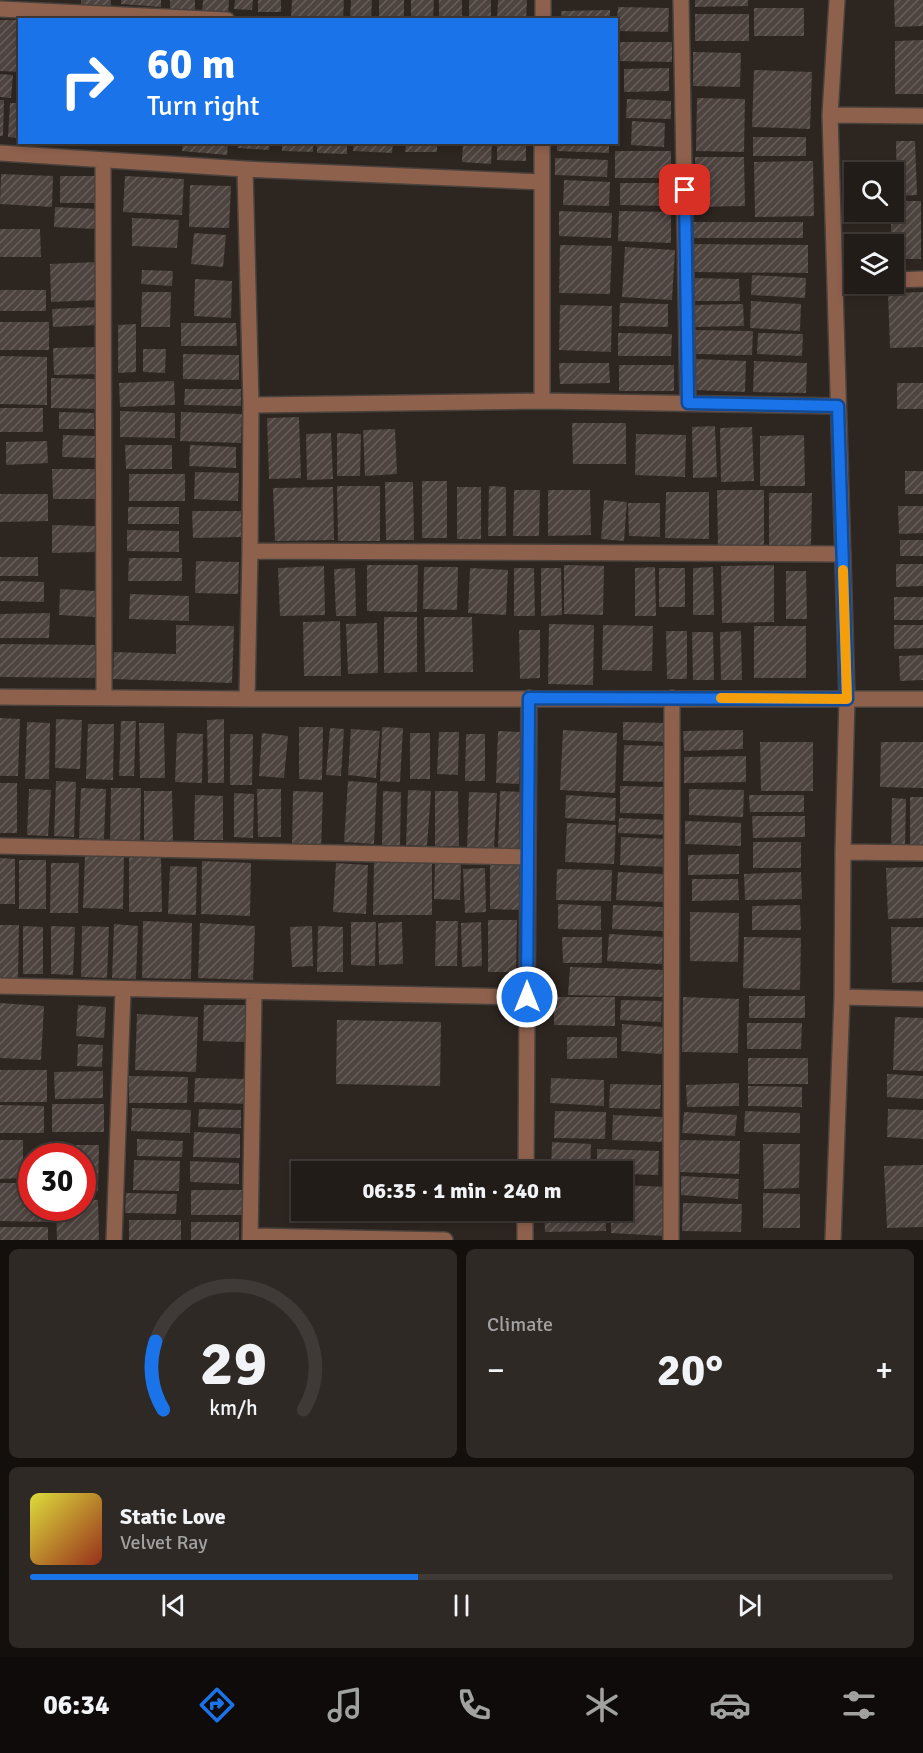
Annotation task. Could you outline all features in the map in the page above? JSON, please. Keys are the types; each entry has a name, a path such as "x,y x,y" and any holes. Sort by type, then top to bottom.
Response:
{"street":[{"path":"543,0 543,18"},
{"path":"681,0 688,403"},
{"path":"833,1240 842,997 847,699 830,115 837,0"},
{"path":"0,9 186,18"},
{"path":"830,115 923,116"},
{"path":"542,144 542,401"},
{"path":"0,153 245,169 542,182"},
{"path":"103,160 104,697"},
{"path":"245,169 251,405 247,699"},
{"path":"904,280 923,279"},
{"path":"835,282 844,282"},
{"path":"251,405 542,401 838,406"},
{"path":"250,551 843,554"},
{"path":"0,697 923,699"},
{"path":"526,1161 529,698"},
{"path":"671,1240 672,698"},
{"path":"0,846 528,857"},
{"path":"843,852 923,852"},
{"path":"0,986 527,997"},
{"path":"114,1240 123,988"},
{"path":"254,992 250,1238 445,1240"},
{"path":"842,997 923,999"},
{"path":"525,1221 525,1240"}],"building":[{"path":"81,0 111,0 111,6 81,5"},
{"path":"121,0 161,0 161,7 121,4"},
{"path":"170,0 195,0 195,11 170,10"},
{"path":"203,0 229,0 228,15 202,13"},
{"path":"235,0 253,0 252,10 234,9"},
{"path":"258,0 281,0 281,12 258,12"},
{"path":"292,0 344,0 343,18 291,18"},
{"path":"351,0 372,0 371,18 350,18"},
{"path":"379,0 404,0 404,18 379,18"},
{"path":"411,0 434,0 433,18 411,18"},
{"path":"439,0 462,0 462,18 439,18"},
{"path":"469,0 491,0 491,18 469,18"},
{"path":"498,0 527,0 526,18 497,18"},
{"path":"695,0 748,0 748,6 695,7"},
{"path":"894,0 923,0 923,26 895,27"},
{"path":"618,7 669,8 668,32 618,31"},
{"path":"754,8 804,8 804,36 754,36"},
{"path":"610,10 610,18 562,18 561,11"},
{"path":"695,14 749,14 749,41 695,41"},
{"path":"0,20 18,20 18,72 0,71"},
{"path":"923,40 923,94 895,94 895,41"},
{"path":"618,42 672,42 672,62 618,61"},
{"path":"693,52 741,53 740,87 693,86"},
{"path":"669,68 669,91 624,92 624,69"},
{"path":"754,70 812,72 810,129 752,127"},
{"path":"0,74 13,75 11,98 0,97"},
{"path":"697,98 745,99 744,152 696,151"},
{"path":"627,99 671,101 671,119 626,118"},
{"path":"0,100 4,100 3,136 0,136"},
{"path":"10,103 18,103 18,138 8,137"},
{"path":"632,121 665,123 664,147 631,145"},
{"path":"753,137 806,137 806,156 753,156"},
{"path":"896,141 915,141 917,195 904,196 904,162 896,162"},
{"path":"183,144 228,144 227,155 182,151"},
{"path":"238,144 270,144 269,150 238,148"},
{"path":"282,144 313,144 313,152 282,151"},
{"path":"317,144 347,144 347,154 317,153"},
{"path":"354,144 393,144 392,153 353,151"},
{"path":"406,144 437,144 437,152 405,152"},
{"path":"463,144 492,144 491,164 462,162"},
{"path":"497,144 526,144 526,161 497,160"},
{"path":"557,144 609,144 609,153 557,151"},
{"path":"615,151 671,151 671,178 615,178"},
{"path":"695,157 744,157 745,206 696,207"},
{"path":"555,158 608,160 607,177 555,175"},
{"path":"813,161 814,216 755,217 754,162"},
{"path":"1,174 53,176 52,207 0,204"},
{"path":"60,176 99,176 100,203 60,203"},
{"path":"125,176 184,179 182,215 123,212"},
{"path":"564,180 610,182 609,206 563,205"},
{"path":"620,183 668,183 668,206 620,205"},
{"path":"190,185 231,186 229,228 189,227"},
{"path":"904,201 921,201 921,259 904,259 904,234 891,234 891,222 904,222"},
{"path":"55,207 97,209 96,229 54,227"},
{"path":"559,211 612,213 611,238 559,236"},
{"path":"619,211 671,212 671,243 618,241"},
{"path":"132,218 179,220 177,248 132,246"},
{"path":"688,222 803,222 803,238 688,238"},
{"path":"0,229 40,229 41,257 0,257"},
{"path":"194,233 226,235 223,267 191,264"},
{"path":"689,244 808,245 808,273 689,272"},
{"path":"560,245 612,246 610,294 559,293"},
{"path":"625,247 675,250 672,300 622,297"},
{"path":"96,262 98,300 51,302 50,264"},
{"path":"142,270 173,271 172,286 141,284"},
{"path":"752,275 806,278 805,298 751,295"},
{"path":"693,278 739,279 740,301 693,301"},
{"path":"195,279 232,281 231,318 194,316"},
{"path":"0,290 46,290 46,311 0,311"},
{"path":"142,292 171,292 170,327 141,327"},
{"path":"923,292 923,347 890,348 888,294"},
{"path":"751,301 801,304 800,331 750,328"},
{"path":"620,303 668,304 668,327 619,326"},
{"path":"743,304 744,326 694,327 693,305"},
{"path":"560,305 612,306 611,352 559,350"},
{"path":"98,307 99,325 53,327 52,309"},
{"path":"0,322 49,322 49,350 0,350"},
{"path":"181,323 236,323 237,346 181,346"},
{"path":"136,324 136,372 118,373 118,325"},
{"path":"695,330 753,331 752,355 694,354"},
{"path":"618,333 672,334 671,356 618,356"},
{"path":"758,333 803,334 802,356 757,354"},
{"path":"100,347 101,374 54,375 53,348"},
{"path":"143,349 166,349 165,373 143,372"},
{"path":"183,354 239,355 239,380 183,379"},
{"path":"0,356 47,357 47,405 0,404"},
{"path":"695,359 746,361 745,392 694,390"},
{"path":"754,361 807,363 806,393 753,392"},
{"path":"559,363 609,363 610,383 560,384"},
{"path":"619,365 674,365 674,391 619,391"},
{"path":"51,378 98,379 98,409 51,408"},
{"path":"174,381 175,405 120,407 119,383"},
{"path":"897,383 923,383 923,409 897,409"},
{"path":"185,389 241,389 241,406 184,405"},
{"path":"0,408 43,408 43,432 0,432"},
{"path":"120,411 175,413 175,438 120,437"},
{"path":"59,412 94,413 94,429 59,429"},
{"path":"181,412 242,414 241,443 180,441"},
{"path":"299,417 301,478 269,479 267,418"},
{"path":"572,423 626,423 626,464 573,464"},
{"path":"715,426 717,477 693,478 692,427"},
{"path":"752,427 754,481 721,482 720,428"},
{"path":"395,429 397,474 365,476 363,430"},
{"path":"331,433 333,479 307,480 306,434"},
{"path":"337,433 361,434 360,476 337,476"},
{"path":"636,434 686,435 685,477 635,475"},
{"path":"63,435 95,436 95,458 62,457"},
{"path":"804,435 805,486 760,486 760,436"},
{"path":"47,441 48,463 6,465 6,442"},
{"path":"125,445 172,445 172,469 126,469"},
{"path":"190,445 236,447 236,468 189,466"},
{"path":"52,469 97,469 97,499 53,499"},
{"path":"905,471 923,471 923,494 905,494"},
{"path":"195,472 239,473 238,501 194,499"},
{"path":"129,474 185,474 185,501 129,501"},
{"path":"422,481 447,481 447,538 422,538"},
{"path":"385,482 413,482 414,540 386,540"},
{"path":"337,486 380,486 380,541 338,541"},
{"path":"489,486 506,487 506,536 488,536"},
{"path":"333,487 334,540 275,541 273,488"},
{"path":"457,487 481,487 481,539 457,539"},
{"path":"514,490 540,490 539,536 513,536"},
{"path":"548,490 590,490 591,535 548,536"},
{"path":"717,490 764,490 764,546 718,547"},
{"path":"666,492 709,492 709,539 665,538"},
{"path":"769,493 812,493 811,547 769,547"},
{"path":"0,494 48,494 48,521 0,522"},
{"path":"604,500 627,502 624,541 601,539"},
{"path":"628,503 660,503 660,537 629,536"},
{"path":"898,506 923,506 923,533 899,534"},
{"path":"128,507 179,507 179,524 128,524"},
{"path":"192,511 241,511 241,537 193,538"},
{"path":"52,525 95,526 95,552 52,553"},
{"path":"127,530 179,531 179,552 127,551"},
{"path":"900,540 923,540 923,556 900,556"},
{"path":"0,557 38,557 38,576 0,576"},
{"path":"129,558 182,558 182,581 128,581"},
{"path":"196,561 239,562 238,594 195,593"},
{"path":"896,564 923,564 923,586 896,587"},
{"path":"367,565 418,565 417,612 367,611"},
{"path":"564,565 604,566 603,615 564,614"},
{"path":"774,565 774,622 722,623 721,566"},
{"path":"324,566 325,615 280,616 278,568"},
{"path":"424,567 458,567 457,610 423,609"},
{"path":"655,567 656,616 635,616 635,568"},
{"path":"713,567 714,615 693,615 693,568"},
{"path":"355,568 356,616 336,616 334,569"},
{"path":"470,568 508,570 506,615 468,613"},
{"path":"514,568 534,568 535,616 514,616"},
{"path":"541,568 561,568 562,615 541,616"},
{"path":"659,568 685,568 685,607 659,607"},
{"path":"786,571 806,571 807,619 786,619"},
{"path":"0,581 44,582 44,602 0,601"},
{"path":"60,589 96,591 95,617 59,615"},
{"path":"130,594 189,596 189,621 129,619"},
{"path":"894,597 923,597 923,620 894,620"},
{"path":"50,613 49,638 0,638 0,614"},
{"path":"384,617 417,617 417,672 384,673"},
{"path":"424,617 472,617 473,672 425,672"},
{"path":"340,621 341,676 304,676 303,622"},
{"path":"377,623 378,673 348,674 346,624"},
{"path":"549,624 594,625 593,685 548,684"},
{"path":"176,625 234,626 232,683 113,679 114,652 176,654"},
{"path":"603,625 653,626 652,671 602,670"},
{"path":"894,625 923,625 923,648 894,649"},
{"path":"754,626 806,626 806,678 754,678"},
{"path":"519,630 540,630 540,678 520,679"},
{"path":"666,631 687,631 687,679 667,679"},
{"path":"741,631 742,680 721,680 720,632"},
{"path":"692,632 713,632 714,680 693,680"},
{"path":"0,644 101,645 101,678 0,677"},
{"path":"923,655 923,680 900,681 899,656"},
{"path":"0,718 20,719 18,776 0,776"},
{"path":"56,719 82,720 80,769 55,768"},
{"path":"224,719 224,783 208,783 207,720"},
{"path":"121,721 136,721 134,776 119,776"},
{"path":"27,722 50,723 49,779 25,779"},
{"path":"623,722 668,723 668,742 623,740"},
{"path":"139,723 164,723 165,778 140,778"},
{"path":"88,724 114,724 113,780 86,779"},
{"path":"299,727 323,727 322,780 299,779"},
{"path":"382,727 403,728 400,782 380,781"},
{"path":"330,728 344,729 341,776 326,775"},
{"path":"351,729 380,731 376,778 348,775"},
{"path":"563,730 617,733 615,793 560,790"},
{"path":"743,730 743,749 684,751 683,731"},
{"path":"498,731 521,732 519,784 496,783"},
{"path":"439,732 459,732 458,775 437,774"},
{"path":"177,733 203,734 202,783 175,782"},
{"path":"262,733 288,736 284,778 259,776"},
{"path":"410,733 430,733 430,779 410,779"},
{"path":"230,734 253,734 252,785 230,785"},
{"path":"466,734 485,734 485,781 465,781"},
{"path":"760,742 813,742 813,791 761,791"},
{"path":"881,742 923,742 923,788 880,787"},
{"path":"624,745 668,746 667,782 623,781"},
{"path":"746,756 746,782 684,783 684,757"},
{"path":"56,781 76,782 74,837 54,836"},
{"path":"348,781 377,783 374,844 344,842"},
{"path":"0,783 17,783 17,833 0,833"},
{"path":"620,786 666,787 666,814 620,813"},
{"path":"81,788 106,789 104,839 79,838"},
{"path":"111,788 141,788 140,844 110,843"},
{"path":"29,789 51,790 48,836 27,835"},
{"path":"257,789 281,789 281,837 258,837"},
{"path":"689,789 744,790 743,817 689,815"},
{"path":"408,790 431,791 427,846 406,845"},
{"path":"144,791 172,791 173,844 144,844"},
{"path":"293,791 323,792 321,849 292,848"},
{"path":"383,791 401,792 400,845 382,845"},
{"path":"435,791 458,791 459,846 435,846"},
{"path":"500,791 522,792 520,849 498,848"},
{"path":"469,792 497,793 494,849 467,848"},
{"path":"234,793 254,794 253,838 234,837"},
{"path":"195,795 223,796 223,840 194,840"},
{"path":"566,795 616,798 615,821 565,818"},
{"path":"749,795 804,795 804,812 750,812"},
{"path":"910,797 923,797 923,850 910,850"},
{"path":"892,798 906,799 905,849 891,848"},
{"path":"752,816 805,816 805,837 753,838"},
{"path":"619,818 668,820 667,835 618,833"},
{"path":"685,821 741,823 741,846 685,844"},
{"path":"567,823 616,825 614,864 565,862"},
{"path":"621,837 668,839 667,867 620,865"},
{"path":"753,842 801,842 801,868 753,868"},
{"path":"739,854 739,874 688,875 688,855"},
{"path":"85,855 124,857 123,909 83,908"},
{"path":"129,856 161,857 162,912 129,912"},
{"path":"0,858 15,859 15,904 0,904"},
{"path":"19,860 46,860 46,909 19,909"},
{"path":"202,861 251,863 250,916 201,914"},
{"path":"374,861 432,862 432,915 373,915"},
{"path":"51,863 79,863 78,913 50,913"},
{"path":"336,863 368,865 366,914 333,912"},
{"path":"435,863 461,863 460,900 434,899"},
{"path":"490,863 521,864 520,910 490,909"},
{"path":"170,866 197,867 196,915 168,914"},
{"path":"923,867 923,918 888,919 886,868"},
{"path":"485,868 486,912 465,913 463,869"},
{"path":"557,869 612,870 611,901 556,900"},
{"path":"618,872 665,874 664,902 616,900"},
{"path":"801,872 802,899 745,900 744,874"},
{"path":"692,879 738,879 739,900 692,901"},
{"path":"558,904 601,906 601,930 558,929"},
{"path":"613,905 663,907 663,931 612,929"},
{"path":"800,905 801,930 752,930 752,906"},
{"path":"690,912 739,913 738,962 690,961"},
{"path":"488,920 517,920 516,972 488,972"},
{"path":"143,921 192,923 191,979 142,978"},
{"path":"436,921 458,921 457,966 435,966"},
{"path":"351,922 376,922 375,966 351,965"},
{"path":"402,922 403,964 379,965 378,923"},
{"path":"481,922 482,966 462,967 461,923"},
{"path":"200,923 255,926 253,980 198,978"},
{"path":"114,924 138,926 136,979 112,978"},
{"path":"0,925 19,925 18,979 0,979"},
{"path":"23,926 43,927 43,974 23,974"},
{"path":"51,926 75,927 73,975 51,974"},
{"path":"82,926 109,927 107,978 81,977"},
{"path":"312,926 313,966 292,967 290,927"},
{"path":"318,926 343,927 343,972 317,972"},
{"path":"891,927 923,927 923,982 892,983"},
{"path":"609,934 663,937 662,964 607,961"},
{"path":"562,937 602,937 602,963 563,963"},
{"path":"744,937 801,938 800,990 743,988"},
{"path":"570,967 666,970 665,997 568,995"},
{"path":"749,996 805,996 805,1018 749,1018"},
{"path":"554,997 615,997 615,1026 554,1025"},
{"path":"683,997 739,999 738,1053 682,1052"},
{"path":"621,1000 662,1001 661,1022 620,1020"},
{"path":"0,1003 44,1006 41,1060 0,1058"},
{"path":"78,1005 106,1007 104,1038 76,1036"},
{"path":"204,1005 245,1005 245,1042 203,1041"},
{"path":"137,1014 198,1017 196,1072 135,1070"},
{"path":"895,1017 923,1018 923,1071 893,1070"},
{"path":"337,1020 441,1022 440,1086 336,1084"},
{"path":"747,1023 802,1023 801,1049 747,1049"},
{"path":"622,1024 663,1027 662,1054 621,1051"},
{"path":"567,1037 617,1037 617,1058 567,1059"},
{"path":"78,1044 103,1045 102,1067 77,1066"},
{"path":"748,1058 808,1058 808,1084 748,1084"},
{"path":"0,1070 47,1070 47,1102 0,1102"},
{"path":"103,1071 103,1098 55,1099 54,1072"},
{"path":"887,1074 923,1076 923,1099 887,1097"},
{"path":"129,1076 188,1077 187,1103 129,1103"},
{"path":"195,1078 249,1079 248,1104 194,1102"},
{"path":"551,1078 604,1080 604,1106 550,1103"},
{"path":"739,1083 739,1106 687,1107 686,1085"},
{"path":"610,1084 661,1085 660,1109 609,1108"},
{"path":"748,1086 802,1087 802,1107 748,1106"},
{"path":"52,1104 104,1104 104,1132 52,1132"},
{"path":"0,1105 44,1106 44,1133 0,1133"},
{"path":"132,1108 191,1110 190,1133 131,1131"},
{"path":"199,1109 241,1110 241,1128 198,1127"},
{"path":"888,1109 923,1110 923,1139 887,1137"},
{"path":"555,1111 606,1112 605,1139 554,1138"},
{"path":"745,1111 800,1113 800,1133 744,1132"},
{"path":"684,1112 737,1115 735,1136 682,1133"},
{"path":"613,1115 663,1117 662,1142 612,1140"},
{"path":"194,1132 240,1134 240,1158 193,1157"},
{"path":"137,1139 183,1141 182,1157 137,1156"},
{"path":"0,1140 23,1140 23,1143 18,1143 18,1178 0,1179"},
{"path":"680,1140 740,1141 739,1174 679,1172"},
{"path":"552,1142 591,1144 590,1161 551,1161"},
{"path":"763,1144 800,1144 799,1188 764,1189"},
{"path":"96,1145 99,1145 98,1191 96,1191"},
{"path":"597,1149 659,1151 658,1175 633,1174 633,1161 597,1161"},
{"path":"134,1160 180,1161 179,1191 133,1190"},
{"path":"190,1161 239,1163 239,1184 190,1182"},
{"path":"923,1165 923,1227 887,1228 884,1166"},
{"path":"681,1176 739,1179 738,1199 681,1195"},
{"path":"0,1183 18,1183 18,1221 48,1221 48,1222 0,1221"},
{"path":"633,1186 666,1187 665,1236 611,1233 611,1221 633,1221"},
{"path":"191,1190 242,1190 243,1215 191,1215"},
{"path":"126,1193 177,1194 176,1214 125,1213"},
{"path":"763,1193 800,1194 800,1228 763,1228"},
{"path":"96,1200 98,1200 99,1240 57,1240 56,1221 96,1221"},
{"path":"683,1203 742,1204 741,1232 682,1231"},
{"path":"129,1220 181,1220 181,1240 129,1240"},
{"path":"544,1221 606,1221 606,1231 545,1232"},
{"path":"191,1222 239,1222 239,1240 191,1240"},
{"path":"0,1227 48,1227 48,1240 0,1240"}],"slow traffic":[{"path":"721,698 847,699 843,570"}],"route":[{"path":"527,997 529,698 847,699 838,406 688,403 685,190"}]}
